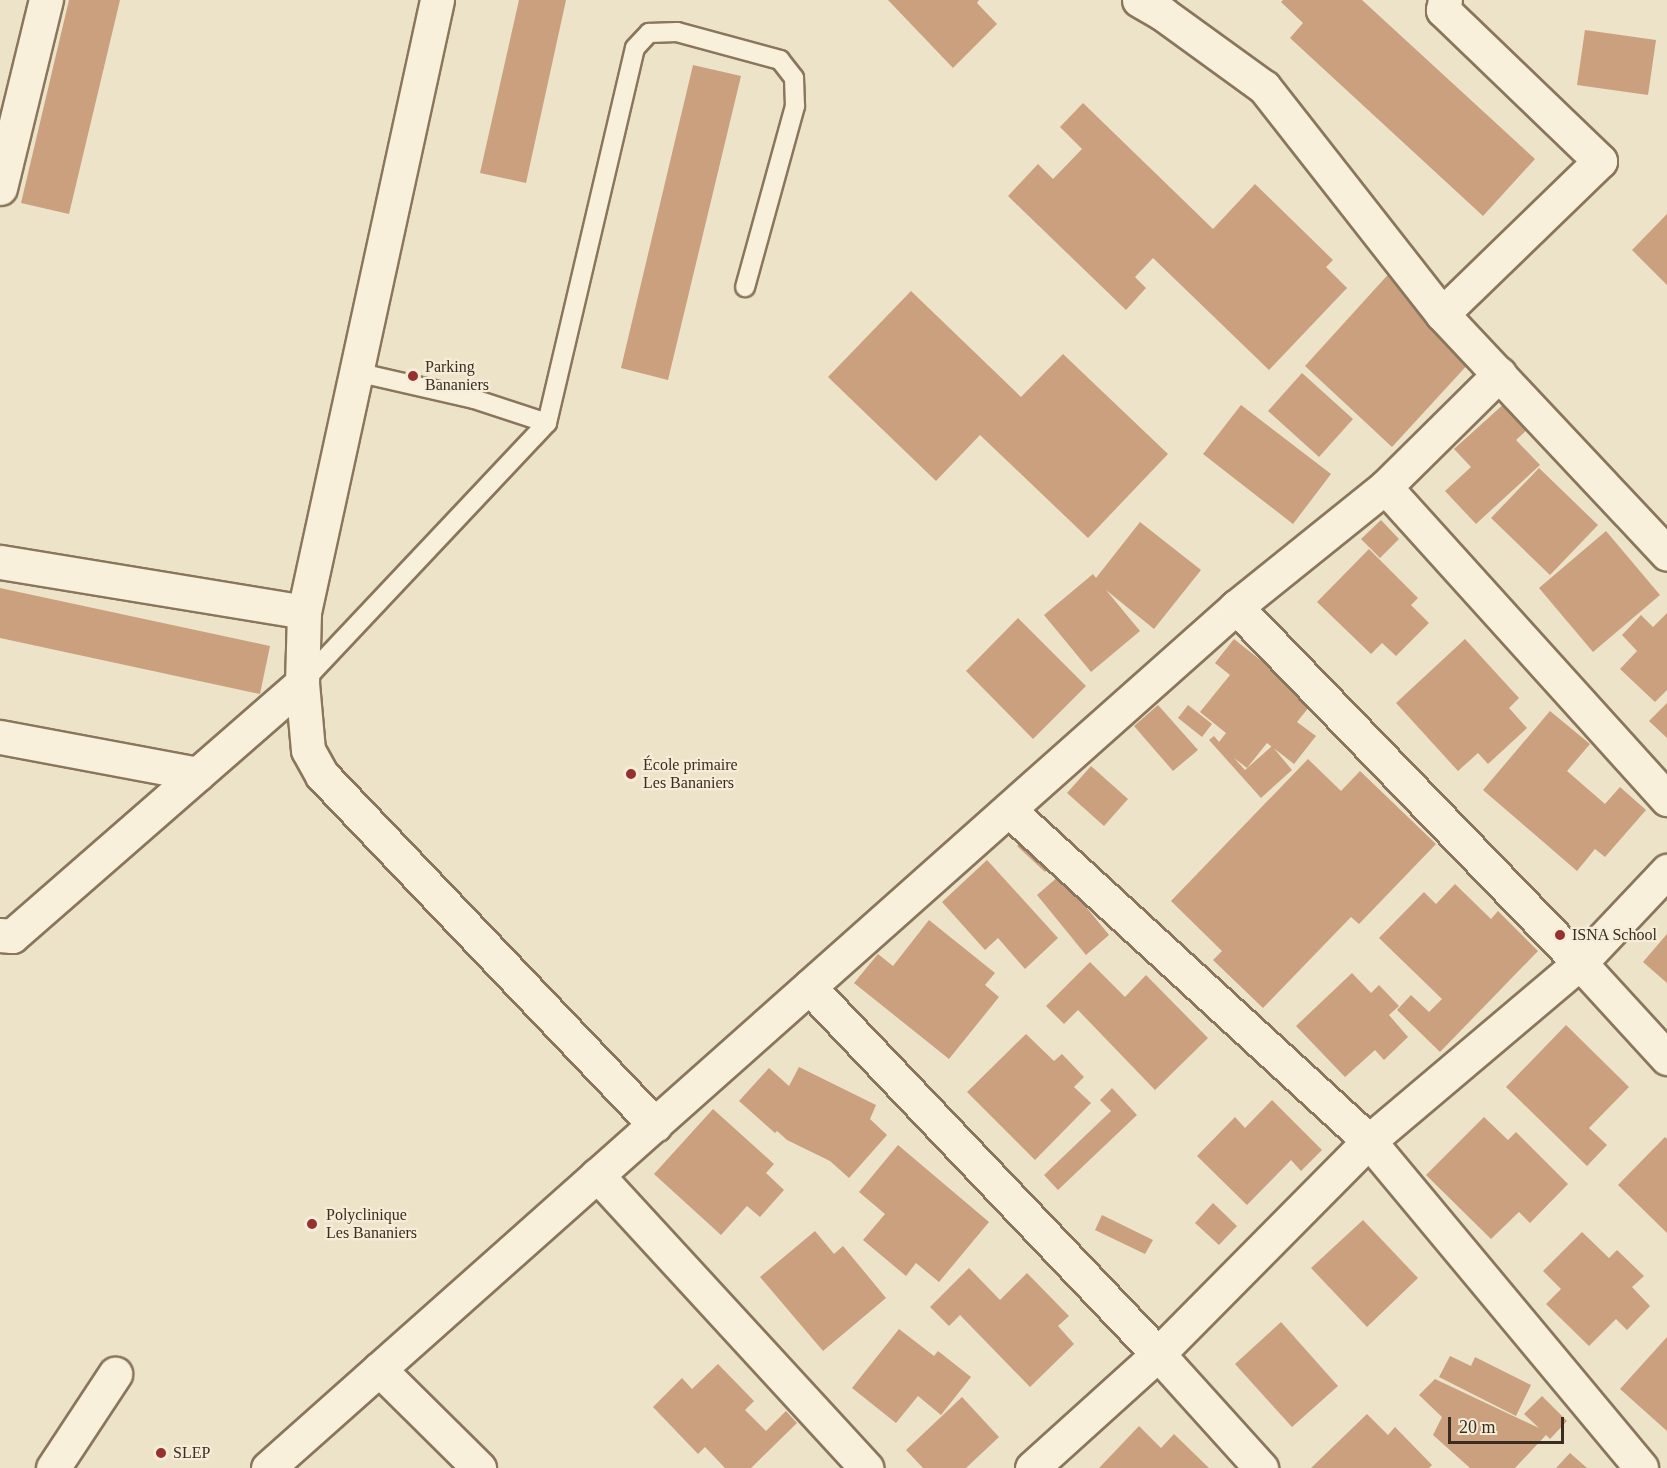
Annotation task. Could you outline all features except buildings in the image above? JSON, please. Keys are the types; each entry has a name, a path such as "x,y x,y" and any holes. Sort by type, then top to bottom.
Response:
{"street":[{"path":"0,188 46,0"},
{"path":"437,0 304,612 302,683 308,750 322,776 655,1125"},
{"path":"1139,0 1163,14 1264,87 1442,314 1667,554"},
{"path":"1442,314 1600,161 1443,10 1445,0"},
{"path":"268,1468 1236,607 1385,487 1499,374"},
{"path":"1385,487 1667,799"},
{"path":"0,562 304,612"},
{"path":"1236,607 1580,963 1667,1058"},
{"path":"0,935 12,936 302,683"},
{"path":"0,737 198,774"},
{"path":"1008,810 1369,1141 1641,1468"},
{"path":"1032,1468 1158,1354 1369,1141 1580,963 1667,871"},
{"path":"809,987 1158,1354 1261,1468"},
{"path":"597,1175 866,1468"},
{"path":"379,1369 479,1468"},
{"path":"54,1468 115,1374"}],"lane":[{"path":"302,683 547,423 635,48 649,33 677,32 780,60 794,78 795,106 745,287"},
{"path":"356,372 474,399 547,423"}],"place":[{"name":"Parking Bananiers","path":"413,376"},
{"name":"École primaire Les Bananiers","path":"631,774"},
{"name":"ISNA School","path":"1560,935"},
{"name":"Polyclinique Les Bananiers","path":"312,1224"},
{"name":"SLEP","path":"161,1453"}]}
